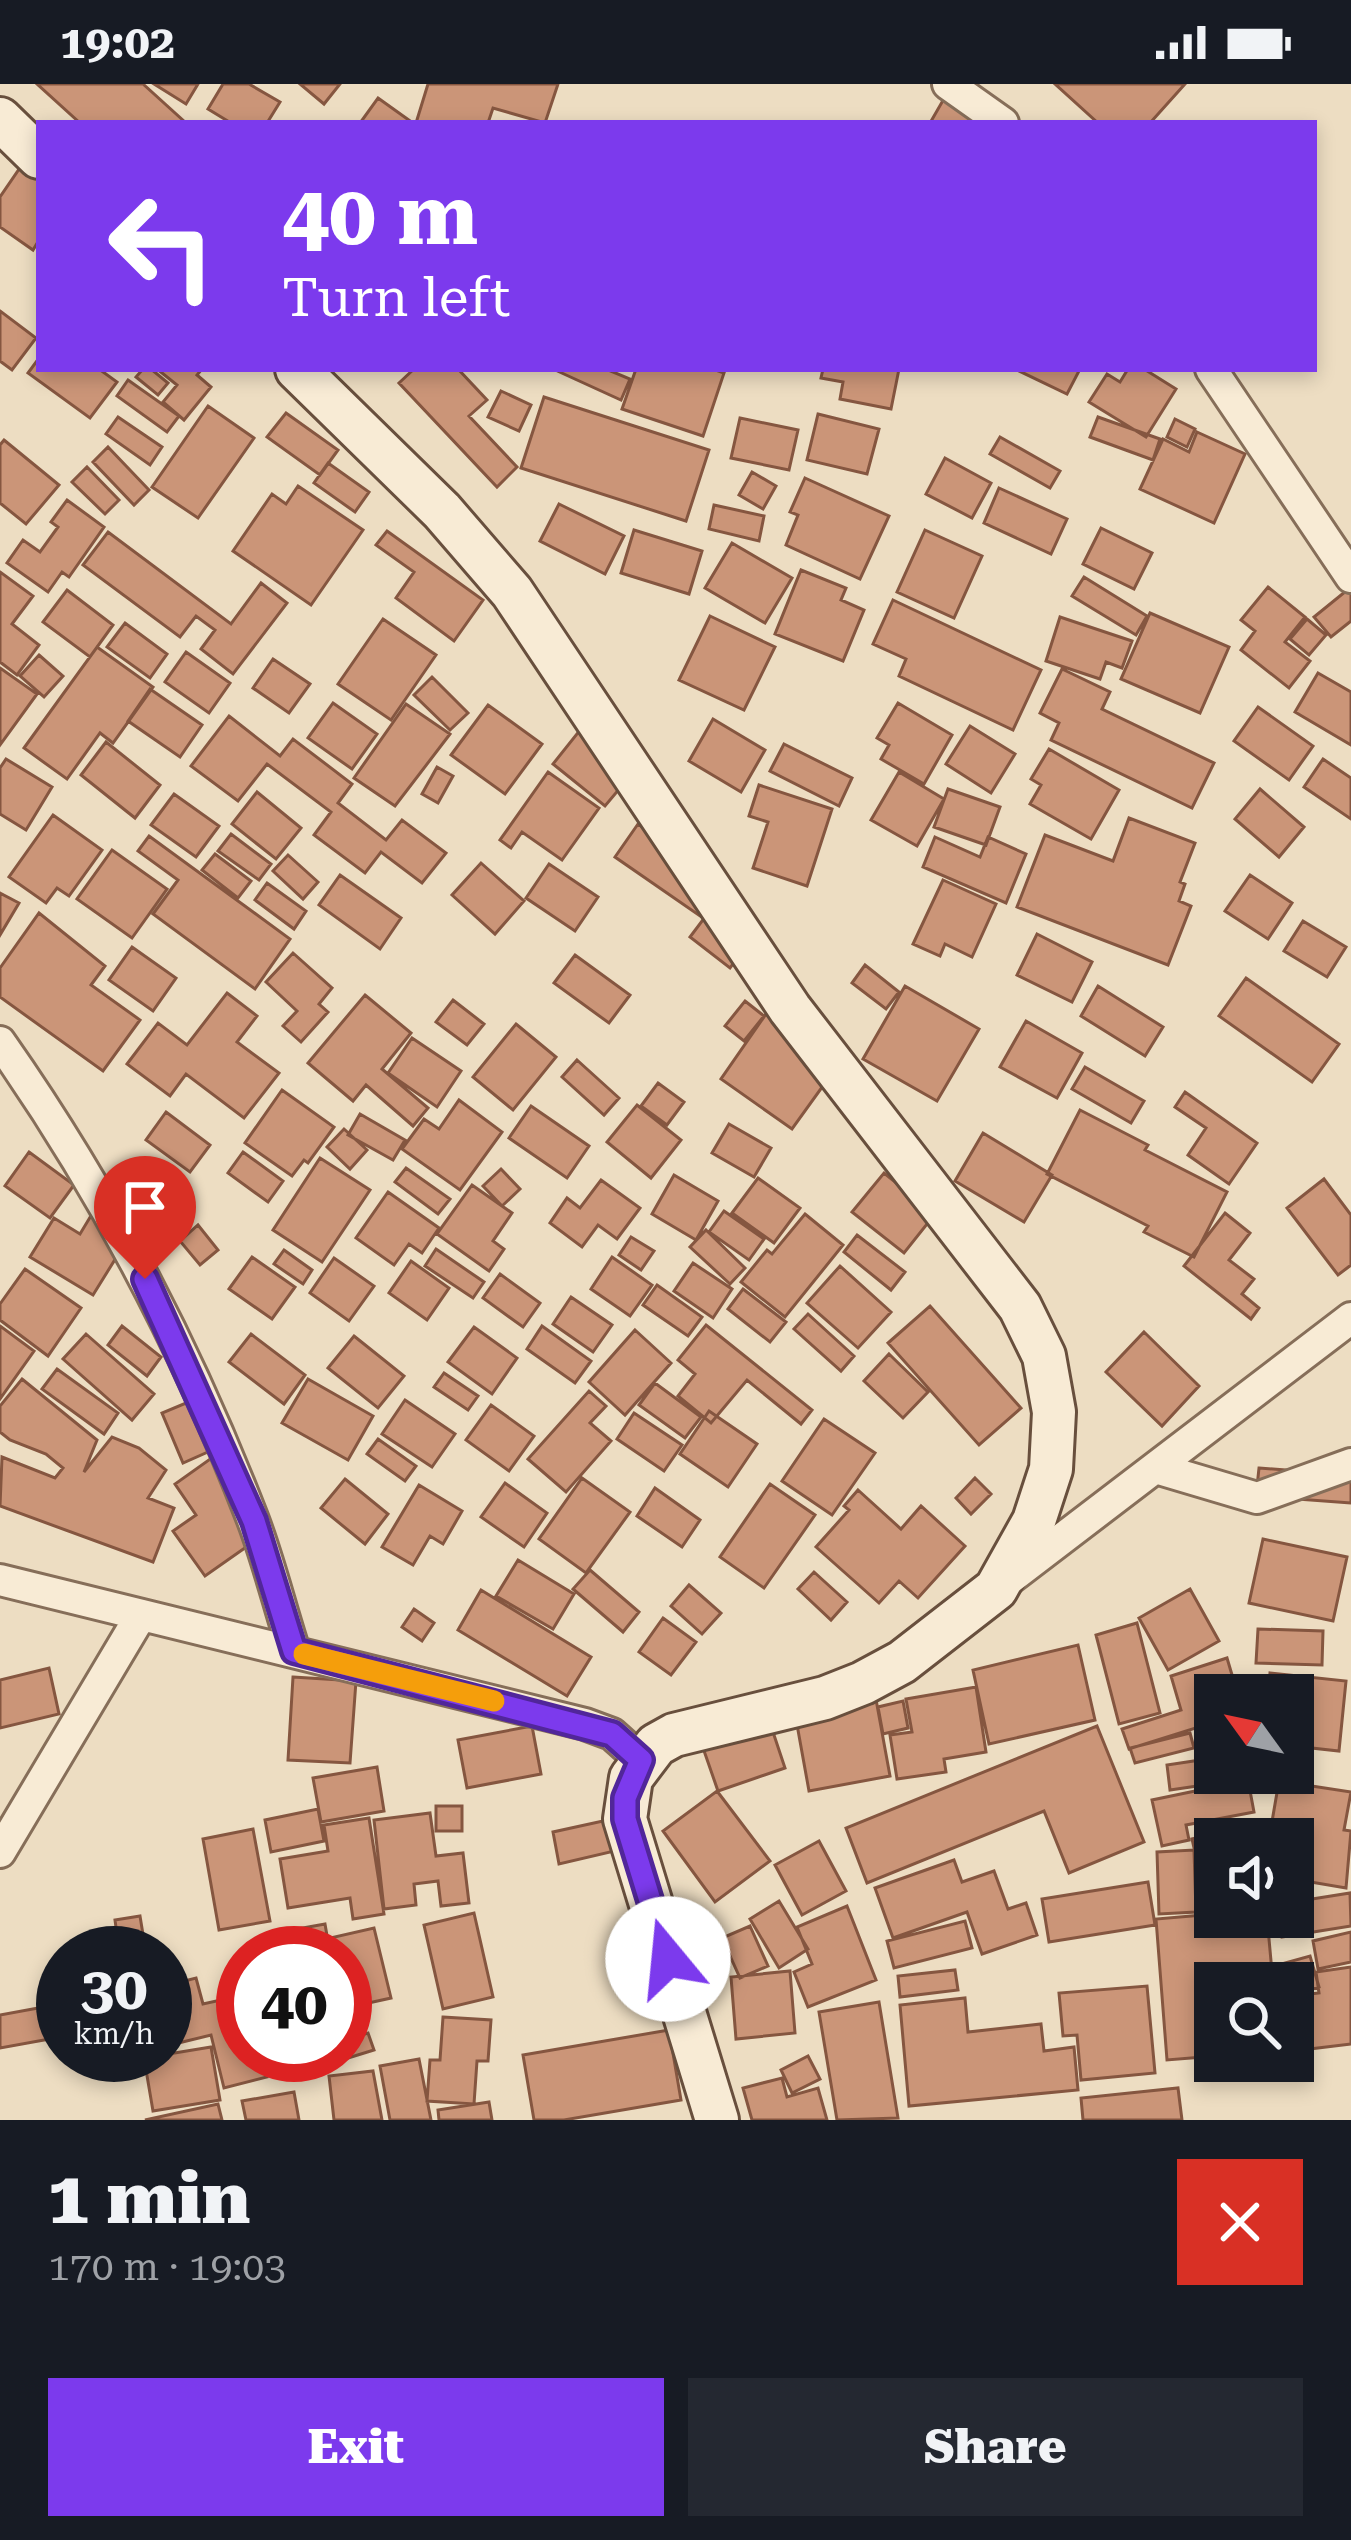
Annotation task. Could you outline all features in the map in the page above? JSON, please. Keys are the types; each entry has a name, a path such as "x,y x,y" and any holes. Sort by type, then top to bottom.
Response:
{"street":[{"path":"948,84 999,120"},
{"path":"0,119 36,154"},
{"path":"300,372 442,511 512,592 790,1010 1020,1307 1044,1356 1054,1412 1051,1469 1034,1521 996,1589"},
{"path":"1212,372 1351,578"},
{"path":"0,1042 100,1196 162,1311 254,1521 294,1651"},
{"path":"717,2120 625,1819 625,1798 641,1760 674,1735 825,1698 902,1662 1351,1318"},
{"path":"1156,1468 1257,1498 1351,1464"},
{"path":"0,1580 584,1724 612,1734 641,1760"},
{"path":"0,1852 141,1615"}],"building":[{"path":"37,84 143,84 183,120 77,120"},
{"path":"154,84 198,84 186,104"},
{"path":"223,84 249,84 280,102 269,120 226,120 208,109"},
{"path":"300,84 340,84 324,104"},
{"path":"428,84 558,84 546,120 493,108 489,120 417,120"},
{"path":"1055,84 1185,84 1153,120 1095,120"},
{"path":"949,90 999,120 932,120"},
{"path":"378,98 409,120 362,120"},
{"path":"24,162 36,171 33,250 0,227 0,197"},
{"path":"0,311 36,338 12,370 0,361"},
{"path":"36,362 36,372 103,372 117,382 90,418 28,373"},
{"path":"140,372 155,372 168,383 158,395 136,377"},
{"path":"161,372 200,372 197,375 211,387 184,420 163,402 177,385"},
{"path":"411,372 461,372 487,400 469,416 517,467 497,487 399,383"},
{"path":"560,372 613,372 630,379 621,400"},
{"path":"635,372 724,373 703,436 622,409"},
{"path":"822,372 898,372 891,409 840,399 843,382 821,378"},
{"path":"1021,372 1078,372 1067,394"},
{"path":"1126,372 1149,372 1176,389 1146,437 1089,402 1107,374 1120,382"},
{"path":"128,380 179,416 167,432 117,396"},
{"path":"501,391 531,405 519,431 488,417"},
{"path":"544,397 709,450 686,521 521,468"},
{"path":"208,406 254,438 198,518 152,487"},
{"path":"286,413 338,450 320,475 267,437"},
{"path":"818,414 879,429 867,474 807,460"},
{"path":"118,417 162,447 150,465 106,434"},
{"path":"1098,417 1160,439 1153,460 1090,437"},
{"path":"740,418 798,430 789,470 731,458"},
{"path":"1175,419 1195,429 1187,447 1167,437"},
{"path":"1197,432 1245,454 1214,523 1140,489 1163,439 1189,452"},
{"path":"1000,437 1060,471 1050,488 990,454"},
{"path":"4,440 59,485 26,524 0,503 0,445"},
{"path":"108,447 149,490 134,505 93,462"},
{"path":"945,458 991,483 972,518 926,494"},
{"path":"328,463 369,492 355,512 314,483"},
{"path":"87,467 119,500 105,514 72,482"},
{"path":"752,472 776,486 763,509 739,495"},
{"path":"805,478 889,516 860,579 786,545 798,515 790,512"},
{"path":"298,486 363,530 311,605 233,551 272,494 286,504"},
{"path":"999,488 1067,519 1051,554 984,523"},
{"path":"67,500 104,527 69,577 62,572 48,592 7,563 23,540 40,552 58,527 51,522"},
{"path":"559,504 624,536 605,574 540,541"},
{"path":"714,505 764,516 759,541 709,529"},
{"path":"1101,528 1152,553 1134,589 1083,564"},
{"path":"634,530 702,551 689,594 621,573"},
{"path":"925,530 982,556 954,618 897,592"},
{"path":"387,531 483,600 454,641 396,598 414,572 376,545"},
{"path":"108,532 231,624 261,583 287,603 233,674 201,649 215,630 196,616 180,637 83,565"},
{"path":"732,543 792,578 765,623 705,588"},
{"path":"801,570 846,588 841,600 864,610 843,661 775,634"},
{"path":"0,572 33,596 12,624 39,645 17,675 0,662"},
{"path":"1084,577 1147,616 1136,635 1072,596"},
{"path":"1268,587 1305,617 1285,642 1310,661 1289,688 1241,650 1255,631 1241,620"},
{"path":"1351,587 1351,621 1331,637 1314,617"},
{"path":"67,590 113,625 90,657 43,622"},
{"path":"893,600 1041,670 1013,730 899,676 906,659 873,644"},
{"path":"1150,613 1229,647 1200,713 1121,679"},
{"path":"710,616 775,647 744,710 679,680"},
{"path":"1060,617 1132,641 1122,668 1106,662 1100,679 1046,661"},
{"path":"383,619 436,655 391,720 338,684"},
{"path":"1307,619 1326,635 1309,655 1290,639"},
{"path":"125,623 167,654 150,678 107,647"},
{"path":"97,647 153,687 113,743 100,733 67,779 24,748"},
{"path":"186,652 230,683 209,713 165,682"},
{"path":"39,655 63,676 44,697 20,676"},
{"path":"273,659 310,684 289,713 253,688"},
{"path":"0,668 37,694 0,745"},
{"path":"1062,669 1110,692 1102,709 1214,763 1192,808 1051,740 1059,723 1040,713"},
{"path":"1318,673 1351,692 1351,745 1295,712"},
{"path":"432,677 468,713 450,730 414,695"},
{"path":"150,689 202,725 180,757 128,721"},
{"path":"333,703 377,734 352,769 308,738"},
{"path":"898,703 952,735 924,784 881,759 889,745 877,738"},
{"path":"406,704 450,734 395,806 354,778"},
{"path":"488,705 542,744 505,794 451,755"},
{"path":"1258,707 1313,746 1289,780 1234,741"},
{"path":"229,716 280,756 293,739 352,784 338,803 386,840 402,820 446,853 422,883 381,852 365,873 314,835 331,812 267,764 238,801 191,766"},
{"path":"713,719 765,750 741,792 689,761"},
{"path":"588,720 641,763 605,806 553,764"},
{"path":"970,726 1015,754 991,793 946,764"},
{"path":"106,742 160,785 135,818 81,775"},
{"path":"784,744 852,778 839,806 770,771"},
{"path":"1049,749 1119,790 1091,839 1030,804 1041,785 1031,779"},
{"path":"6,759 52,787 26,830 0,814 0,768"},
{"path":"1323,759 1351,778 1351,819 1304,787"},
{"path":"437,767 453,776 438,803 422,794"},
{"path":"548,772 599,808 562,860 522,832 511,848 500,840"},
{"path":"899,772 944,799 917,846 871,820"},
{"path":"759,785 832,809 807,886 753,868 768,822 749,816"},
{"path":"948,789 1000,807 986,845 934,827"},
{"path":"1260,789 1304,827 1279,857 1235,819"},
{"path":"257,792 301,828 276,859 232,824"},
{"path":"174,794 219,826 196,857 151,825"},
{"path":"53,815 102,850 69,896 57,888 46,903 9,877"},
{"path":"1129,818 1195,843 1180,882 1185,884 1179,901 1191,906 1168,965 1017,907 1045,835 1113,861"},
{"path":"638,824 726,884 703,918 615,857"},
{"path":"231,834 271,864 259,880 218,851"},
{"path":"149,836 290,939 255,989 153,914 178,880 138,851"},
{"path":"935,837 980,857 988,837 1026,854 1006,903 923,867"},
{"path":"112,850 167,889 132,938 77,899"},
{"path":"215,854 251,881 238,898 202,870"},
{"path":"288,855 318,882 303,899 273,871"},
{"path":"481,863 524,901 495,934 452,895"},
{"path":"549,864 598,897 575,931 526,898"},
{"path":"340,875 401,918 380,949 319,905"},
{"path":"1250,875 1292,903 1268,939 1225,911"},
{"path":"943,880 996,904 972,957 945,944 940,956 913,944"},
{"path":"267,883 306,911 294,929 255,900"},
{"path":"0,893 19,903 0,935"},
{"path":"711,909 752,939 730,968 690,937"},
{"path":"39,913 105,966 91,985 140,1020 103,1071 0,997 0,968"},
{"path":"1303,921 1346,947 1327,977 1284,951"},
{"path":"1037,934 1092,962 1072,1002 1017,975"},
{"path":"132,947 176,978 153,1011 109,980"},
{"path":"293,953 332,988 319,1004 328,1012 301,1042 283,1026 297,1011 266,982"},
{"path":"575,955 630,995 609,1023 554,983"},
{"path":"865,965 899,992 886,1009 852,983"},
{"path":"1246,978 1339,1044 1312,1082 1219,1016"},
{"path":"905,986 979,1029 937,1101 863,1059"},
{"path":"1098,986 1163,1027 1145,1056 1081,1016"},
{"path":"227,993 257,1016 237,1042 279,1073 244,1118 186,1074 170,1096 127,1064 158,1023 187,1045"},
{"path":"365,995 411,1033 382,1069 428,1108 413,1126 366,1085 353,1101 308,1063"},
{"path":"453,1000 484,1024 467,1045 436,1022"},
{"path":"745,1001 764,1016 744,1041 725,1026"},
{"path":"766,1014 838,1065 792,1129 721,1079"},
{"path":"1026,1021 1082,1053 1057,1098 1000,1067"},
{"path":"516,1024 556,1057 513,1110 473,1077"},
{"path":"412,1038 461,1071 437,1107 388,1073"},
{"path":"577,1060 619,1098 604,1115 562,1077"},
{"path":"1085,1067 1144,1101 1131,1123 1072,1089"},
{"path":"658,1083 684,1102 667,1125 641,1106"},
{"path":"282,1090 334,1127 308,1163 304,1160 292,1176 245,1143"},
{"path":"1185,1092 1257,1143 1229,1184 1188,1155 1206,1128 1175,1107"},
{"path":"459,1100 502,1132 460,1190 402,1149 424,1119 439,1129"},
{"path":"637,1105 681,1140 651,1178 607,1142"},
{"path":"531,1106 589,1146 567,1178 509,1138"},
{"path":"1080,1110 1227,1192 1194,1257 1144,1232 1148,1226 1047,1174"},
{"path":"166,1112 210,1145 190,1172 146,1140"},
{"path":"360,1114 405,1140 393,1160 348,1135"},
{"path":"729,1124 771,1148 754,1177 712,1153"},
{"path":"344,1129 367,1150 350,1169 327,1147"},
{"path":"983,1133 1052,1175 1024,1222 955,1181"},
{"path":"29,1152 74,1185 50,1218 5,1186"},
{"path":"243,1152 283,1181 268,1202 228,1173"},
{"path":"320,1158 370,1190 322,1262 273,1230"},
{"path":"406,1168 450,1199 438,1214 395,1182"},
{"path":"501,1169 520,1189 502,1206 483,1186"},
{"path":"884,1173 935,1214 904,1253 852,1212"},
{"path":"674,1175 718,1201 696,1240 652,1214"},
{"path":"758,1178 800,1208 774,1243 732,1213"},
{"path":"1324,1179 1351,1215 1351,1265 1338,1275 1287,1208"},
{"path":"601,1180 640,1208 617,1239 598,1225 582,1247 550,1223 567,1198 580,1208"},
{"path":"472,1185 512,1213 493,1241 504,1249 489,1271 437,1234"},
{"path":"388,1192 439,1228 422,1253 409,1244 394,1265 356,1238"},
{"path":"95,1209 132,1232 93,1295 30,1257 54,1218 80,1234"},
{"path":"724,1211 764,1239 749,1260 709,1232"},
{"path":"1225,1213 1250,1233 1229,1260 1254,1279 1242,1294 1259,1308 1251,1319 1184,1266"},
{"path":"805,1214 843,1245 785,1317 741,1282"},
{"path":"198,1225 218,1250 200,1265 180,1241"},
{"path":"706,1230 745,1268 730,1284 690,1247"},
{"path":"857,1235 905,1272 891,1290 844,1252"},
{"path":"631,1237 654,1251 641,1270 619,1255"},
{"path":"436,1249 484,1282 473,1298 425,1266"},
{"path":"284,1250 312,1270 303,1284 274,1264"},
{"path":"252,1257 295,1287 272,1319 229,1289"},
{"path":"612,1257 652,1285 630,1316 591,1289"},
{"path":"334,1258 374,1286 349,1321 310,1293"},
{"path":"411,1261 449,1288 427,1320 389,1293"},
{"path":"693,1263 732,1289 713,1318 674,1291"},
{"path":"840,1266 891,1312 858,1348 807,1303"},
{"path":"25,1269 81,1308 48,1356 0,1320 0,1304"},
{"path":"500,1274 540,1303 523,1327 483,1298"},
{"path":"657,1285 702,1317 688,1336 643,1305"},
{"path":"743,1289 786,1322 770,1342 728,1309"},
{"path":"571,1297 612,1325 593,1352 553,1324"},
{"path":"930,1306 1021,1408 979,1445 888,1343"},
{"path":"808,1314 854,1356 841,1371 794,1329"},
{"path":"706,1325 812,1410 801,1424 747,1380 711,1423 678,1396 695,1374 678,1360"},
{"path":"0,1326 34,1351 0,1399"},
{"path":"122,1326 161,1357 147,1376 108,1345"},
{"path":"542,1326 591,1361 575,1383 527,1349"},
{"path":"474,1327 517,1358 492,1394 448,1362"},
{"path":"635,1330 671,1363 625,1415 589,1382"},
{"path":"1144,1332 1199,1386 1162,1426 1106,1372"},
{"path":"86,1334 154,1394 132,1420 63,1359"},
{"path":"251,1334 305,1375 284,1404 229,1362"},
{"path":"354,1336 404,1376 378,1408 328,1368"},
{"path":"889,1354 928,1392 903,1418 864,1381"},
{"path":"57,1369 118,1413 104,1434 42,1389"},
{"path":"444,1373 478,1396 468,1410 434,1387"},
{"path":"22,1379 97,1440 84,1472 112,1437 139,1448 166,1470 148,1498 174,1508 153,1562 0,1506 2,1457 55,1478 63,1468 46,1454 0,1432 0,1406"},
{"path":"308,1379 373,1416 348,1460 282,1423"},
{"path":"655,1383 701,1417 685,1438 639,1405"},
{"path":"589,1391 606,1406 590,1423 611,1441 566,1492 528,1459"},
{"path":"198,1398 219,1447 183,1463 162,1413"},
{"path":"405,1400 455,1434 432,1467 382,1434"},
{"path":"491,1405 534,1436 509,1471 466,1440"},
{"path":"709,1411 757,1444 728,1487 680,1454"},
{"path":"634,1413 682,1445 664,1471 617,1439"},
{"path":"824,1419 875,1453 832,1515 782,1481"},
{"path":"378,1439 416,1466 405,1481 367,1454"},
{"path":"213,1457 266,1533 205,1576 173,1531 196,1515 175,1484"},
{"path":"1259,1468 1351,1475 1351,1503 1256,1496"},
{"path":"582,1478 630,1512 586,1573 539,1539"},
{"path":"975,1478 991,1494 971,1514 956,1498"},
{"path":"345,1479 388,1514 365,1544 321,1508"},
{"path":"505,1483 547,1513 524,1547 481,1517"},
{"path":"770,1484 815,1515 764,1588 720,1557"},
{"path":"419,1485 462,1511 443,1544 430,1536 413,1565 382,1547"},
{"path":"655,1488 700,1520 682,1547 637,1516"},
{"path":"858,1490 901,1529 921,1506 965,1546 918,1598 899,1581 879,1603 816,1547 849,1510 844,1506"},
{"path":"1263,1539 1347,1557 1333,1621 1249,1603"},
{"path":"518,1560 574,1594 553,1629 496,1596"},
{"path":"590,1570 639,1612 623,1632 573,1589"},
{"path":"814,1572 847,1602 831,1620 798,1589"},
{"path":"689,1585 721,1613 702,1634 671,1606"},
{"path":"1190,1589 1219,1641 1168,1670 1139,1618"},
{"path":"481,1590 591,1657 567,1696 458,1630"},
{"path":"414,1609 434,1623 422,1641 402,1627"},
{"path":"663,1618 696,1642 671,1675 639,1652"},
{"path":"1137,1623 1160,1713 1119,1724 1096,1635"},
{"path":"1258,1629 1323,1631 1322,1665 1256,1663"},
{"path":"1078,1645 1095,1720 989,1744 973,1670"},
{"path":"1227,1658 1232,1674 1194,1674 1194,1729 1129,1749 1122,1729 1181,1710 1171,1676"},
{"path":"49,1668 59,1714 0,1728 0,1680"},
{"path":"293,1677 356,1681 350,1763 288,1760"},
{"path":"1314,1678 1346,1681 1339,1751 1314,1748"},
{"path":"976,1687 986,1752 944,1759 946,1772 897,1779 890,1735 912,1732 906,1699"},
{"path":"875,1694 890,1776 809,1791 794,1708"},
{"path":"903,1701 908,1728 883,1734 878,1707"},
{"path":"770,1723 785,1768 718,1791 702,1745"},
{"path":"532,1726 541,1774 467,1788 458,1740"},
{"path":"1097,1726 1144,1842 1069,1873 1044,1811 867,1883 846,1828"},
{"path":"1190,1733 1194,1748 1135,1763 1130,1748"},
{"path":"1194,1761 1194,1786 1170,1790 1167,1765"},
{"path":"377,1767 384,1811 321,1822 313,1778"},
{"path":"1314,1786 1351,1792 1344,1830 1351,1831 1346,1888 1314,1883 1314,1818 1273,1818 1277,1794 1314,1794"},
{"path":"717,1791 770,1861 715,1902 663,1831"},
{"path":"1194,1791 1251,1794 1254,1812 1194,1818 1194,1823 1186,1825 1189,1840 1162,1846 1152,1800"},
{"path":"436,1806 462,1806 462,1831 436,1831"},
{"path":"318,1809 324,1841 271,1852 265,1820"},
{"path":"430,1813 436,1856 463,1853 469,1903 441,1906 438,1881 414,1884 416,1905 384,1909 374,1820"},
{"path":"369,1818 384,1914 353,1919 350,1898 288,1908 280,1859 328,1851 324,1825"},
{"path":"612,1819 619,1850 559,1864 553,1832"},
{"path":"253,1829 270,1921 218,1926 203,1839"},
{"path":"819,1841 846,1891 802,1915 775,1865"},
{"path":"1194,1850 1194,1912 1159,1914 1157,1852"},
{"path":"954,1860 962,1882 994,1871 1008,1909 1026,1903 1037,1935 982,1954 967,1912 893,1938 875,1888"},
{"path":"1148,1882 1155,1925 1049,1942 1042,1899"},
{"path":"1350,1893 1351,1926 1314,1932 1314,1899"},
{"path":"779,1901 808,1949 779,1968 750,1919"},
{"path":"847,1906 876,1980 808,2007 794,1972 812,1964 797,1927"},
{"path":"474,1913 493,1997 443,2009 424,1925"},
{"path":"140,1916 142,1926 116,1926 115,1920"},
{"path":"1194,1916 1194,1938 1269,1938 1271,1962 1194,1962 1194,2058 1167,2060 1156,1919"},
{"path":"965,1921 972,1948 894,1968 887,1941"},
{"path":"750,1926 768,1966 740,1978 722,1938"},
{"path":"372,1928 391,1998 372,2002"},
{"path":"1351,1932 1351,1962 1318,1969 1313,1941"},
{"path":"1351,1967 1351,2044 1314,2048 1316,1972"},
{"path":"955,1970 958,1990 900,1997 898,1976"},
{"path":"790,1971 795,2033 736,2039 731,1977"},
{"path":"196,1978 203,2004 216,2001 216,2055 211,2035 192,2040 192,1979"},
{"path":"1147,1986 1155,2073 1081,2080 1077,2035 1063,2036 1059,1993"},
{"path":"965,1998 968,2032 1041,2024 1044,2051 1074,2047 1078,2090 909,2106 900,2005"},
{"path":"879,2002 898,2118 837,2120 819,2012"},
{"path":"36,2008 36,2041 0,2048 0,2015"},
{"path":"443,2017 491,2020 488,2061 477,2061 474,2104 427,2101 430,2060 440,2060"},
{"path":"669,2030 681,2100 564,2120 534,2120 523,2055"},
{"path":"211,2047 220,2100 153,2111 148,2082 192,2082 192,2050"},
{"path":"808,2056 820,2079 792,2093 781,2070"},
{"path":"419,2059 431,2120 390,2120 380,2066"},
{"path":"372,2071 382,2120 334,2120 330,2082 372,2082"},
{"path":"782,2078 787,2097 818,2088 827,2120 752,2120 743,2088"},
{"path":"1178,2088 1182,2120 1083,2120 1081,2098"},
{"path":"294,2092 299,2120 246,2120 242,2101"},
{"path":"489,2102 492,2120 439,2120 438,2110"},
{"path":"218,2104 222,2120 145,2120"}],"slow traffic":[{"path":"304,1654 494,1701"}],"route":[{"path":"145,1279 254,1521 294,1651 612,1734 641,1760 625,1798 625,1819 668,1959"}]}
